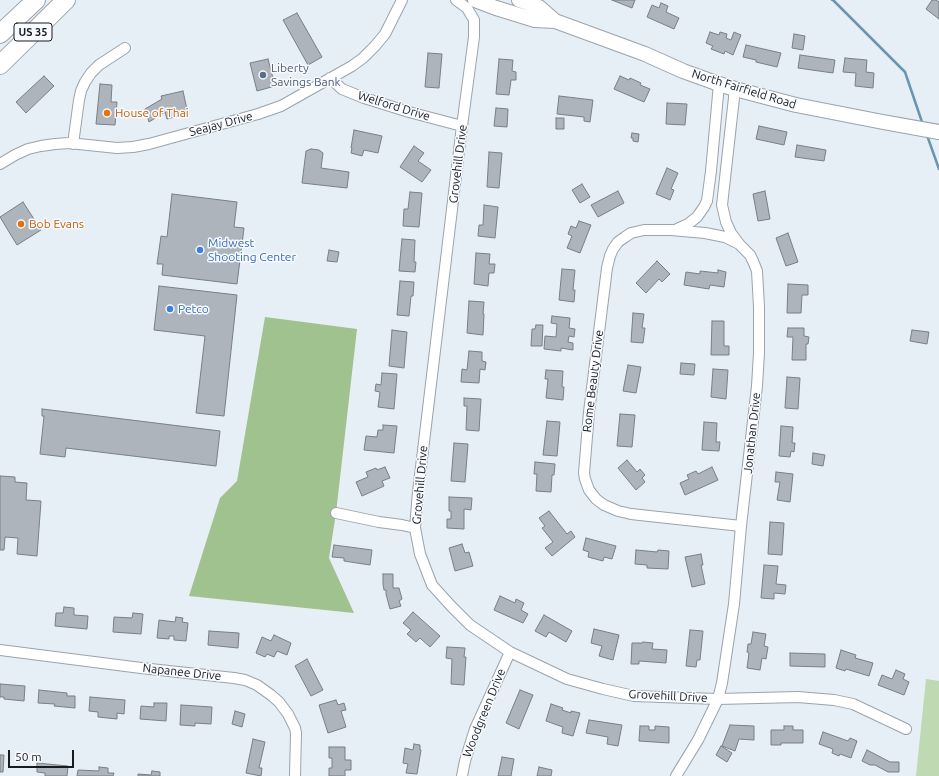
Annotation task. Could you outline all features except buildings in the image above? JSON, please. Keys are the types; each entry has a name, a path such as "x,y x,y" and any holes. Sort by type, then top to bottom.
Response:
{"highway":[{"name":"US 35","path":"0,34 36,0"},
{"name":"US 35","path":"0,65 66,0"}],"main road":[{"name":"North Fairfield Road","path":"474,0 535,20 555,21 645,54 683,71 735,89 796,105 939,132"},
{"name":"North Fairfield Road","path":"519,0 539,7 555,21"}],"street":[{"name":"Seajay Drive","path":"0,164 15,155 28,150 55,144 117,148 148,144 258,114 281,106 357,62 375,46 385,34 402,0"},
{"name":"Grovehill Drive","path":"456,0 468,8 474,20 474,37 418,492 416,528 420,554 432,585 470,625 510,652 567,679 634,696 718,699 798,697 834,700 853,704 906,729"},
{"path":"73,144 79,100 85,82 99,66 125,48"},
{"name":"Welford Drive","path":"330,78 342,89 364,98 462,126"},
{"path":"670,230 682,227 693,221 701,212 707,201 719,84"},
{"name":"Jonathan Drive","path":"676,776 698,740 718,699 722,683 731,627 757,386 760,307 758,275 750,255 740,246 728,227 722,206 735,89"},
{"name":"Rome Beauty Drive","path":"740,246 731,240 719,236 692,231 644,230 631,233 618,242 613,249 607,268 589,412 584,467 585,479 589,490 596,499 604,505 618,511 631,514 741,526"},
{"path":"336,513 416,528"},
{"name":"Napanee Drive","path":"0,650 234,678 245,680 257,685 278,702 288,714 295,728 295,776"},
{"name":"Woodgreen Drive","path":"462,776 475,729 510,652"}],"green space":[{"path":"265,317 357,329 336,513 329,558 354,613 189,596 220,498 237,481"},
{"path":"926,679 939,681 939,776 916,776"}],"waterway":[{"path":"832,0 905,72 922,122"},
{"path":"928,138 939,169"}],"place":[{"name":"Liberty Savings Bank","path":"263,75"},
{"name":"House of Thai","path":"107,113"},
{"name":"Bob Evans","path":"21,224"},
{"name":"Midwest Shooting Center","path":"200,250"},
{"name":"Petco","path":"170,309"}]}
